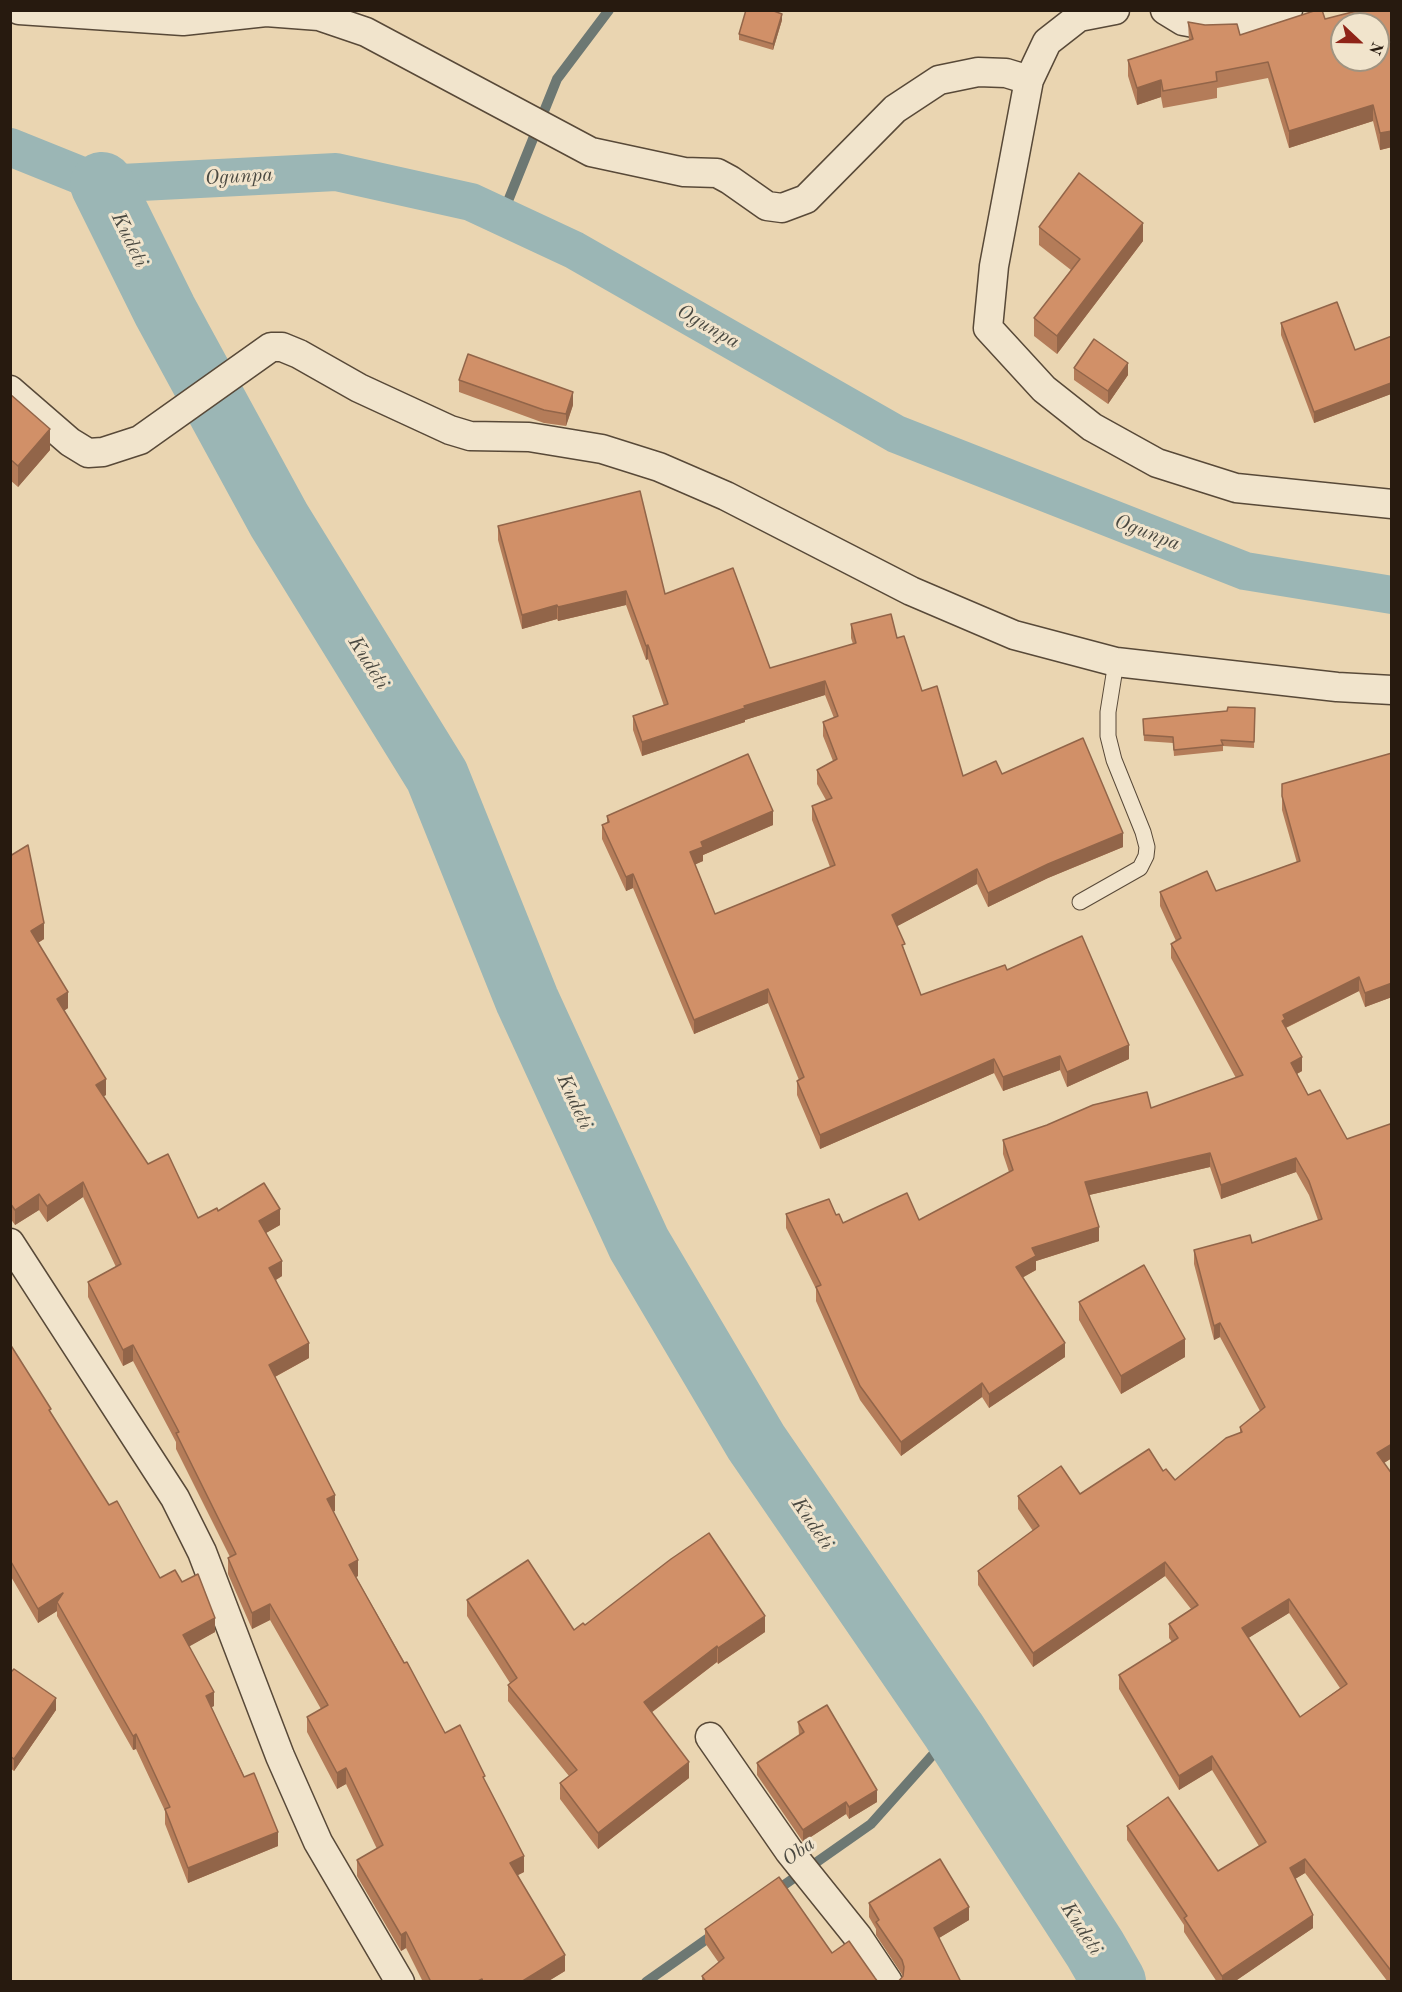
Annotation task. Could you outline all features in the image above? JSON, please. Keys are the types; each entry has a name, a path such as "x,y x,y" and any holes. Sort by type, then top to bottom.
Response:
{"street":[{"path":"19,10 183,21 266,12 319,16 366,32 591,152 684,172 717,173 767,206 782,208 806,199 895,109 939,80 978,72 1006,73 1029,80"},
{"path":"1115,10 1079,17 1047,42 1029,80 994,266 988,328 1044,388 1084,421 1157,463 1236,488 1392,504"},
{"path":"1165,10 1183,21 1205,25 1248,24 1288,10"},
{"path":"10,390 70,442 88,453 103,452 140,440 271,347 282,347 299,354 359,388 460,433 470,436 529,437 602,449 659,467 726,496 911,591 1014,635 1116,662 1337,687 1392,690"},
{"path":"10,1243 175,1498 202,1552 280,1756 318,1842 400,1982"},
{"path":"711,1737 789,1851 858,1937 888,1982"}],"lane":[{"path":"1080,902 1140,867 1146,856 1147,847 1143,832 1114,760 1108,736 1108,712 1116,662"}],"building":[{"path":"746,10 771,10 782,14 773,44 739,34"},
{"path":"1322,10 1325,19 1330,18 1330,72 1390,72 1390,12 1352,12 1392,10 1392,131 1380,133 1373,105 1289,131 1268,62 1216,72 1217,81 1163,91 1161,80 1137,88 1128,60 1193,39 1188,22 1205,25 1237,24 1240,35"},
{"path":"1079,173 1143,223 1057,336 1034,318 1080,259 1039,227"},
{"path":"1337,302 1355,350 1392,336 1392,385 1391,383 1314,412 1281,323"},
{"path":"1094,339 1128,363 1108,391 1074,368"},
{"path":"468,354 573,392 566,414 544,410 459,380"},
{"path":"10,394 50,429 18,466 10,459"},
{"path":"640,491 665,594 733,568 770,668 856,643 851,624 891,614 897,638 904,636 922,691 937,686 963,776 996,761 1002,774 1083,738 1123,833 1048,864 988,893 977,869 892,915 905,944 902,945 921,995 1005,965 1007,970 1082,936 1129,1045 1067,1072 1060,1056 1003,1077 994,1059 820,1135 797,1081 804,1077 768,989 694,1020 633,874 626,877 602,825 609,822 607,816 748,754 773,811 701,842 703,847 690,852 715,914 835,865 812,806 832,798 817,770 837,759 823,722 838,716 825,681 744,706 745,708 642,742 633,716 668,704 648,645 646,646 626,591 558,607 557,605 522,615 498,526"},
{"path":"1228,707 1255,708 1254,742 1221,740 1223,745 1174,750 1173,737 1144,735 1143,719 1227,711"},
{"path":"1392,753 1392,983 1365,993 1359,977 1283,1015 1285,1019 1282,1021 1302,1057 1291,1063 1308,1095 1320,1090 1347,1139 1390,1124 1392,1128 1392,1444 1377,1453 1392,1474 1392,1972 1305,1859 1290,1868 1313,1915 1222,1976 1184,1918 1187,1916 1127,1826 1168,1797 1218,1871 1266,1842 1212,1756 1179,1776 1119,1675 1178,1638 1169,1624 1198,1605 1165,1562 1033,1653 978,1571 1039,1526 1018,1496 1061,1466 1080,1494 1149,1449 1163,1471 1166,1469 1175,1480 1226,1438 1242,1432 1240,1427 1265,1407 1220,1323 1214,1326 1194,1250 1250,1235 1252,1243 1322,1219 1309,1181 1296,1158 1221,1185 1210,1153 1085,1182 1099,1227 1032,1248 1036,1256 1016,1267 1065,1343 989,1394 982,1383 901,1442 860,1386 816,1287 821,1285 786,1214 829,1199 836,1215 839,1214 843,1223 907,1193 919,1220 1013,1170 1003,1140 1047,1125 1093,1105 1147,1092 1151,1108 1243,1075 1171,944 1181,938 1160,892 1207,871 1216,891 1300,861 1282,796 1282,784","holes":["1289,1599 1347,1684 1300,1717 1242,1628"]},
{"path":"28,845 44,923 31,931 68,992 57,999 106,1079 96,1085 148,1164 168,1154 198,1218 217,1208 218,1211 264,1183 280,1209 259,1221 282,1261 269,1268 309,1343 269,1365 335,1495 327,1499 358,1560 349,1565 404,1663 407,1662 445,1733 460,1725 485,1776 483,1777 524,1856 510,1863 565,1955 521,1982 483,1982 482,1979 476,1982 431,1982 406,1932 401,1935 357,1860 383,1845 346,1768 337,1773 307,1717 328,1705 270,1604 252,1613 228,1558 236,1554 176,1433 179,1432 133,1345 123,1350 88,1282 121,1264 83,1182 47,1206 39,1194 15,1210 10,1203 10,856"},
{"path":"1144,1265 1185,1339 1121,1376 1079,1302"},
{"path":"10,1344 109,1505 117,1501 160,1578 175,1570 182,1582 198,1574 215,1618 183,1635 214,1692 206,1696 244,1777 254,1773 278,1832 188,1868 165,1809 170,1807 136,1734 133,1736 57,1602 63,1593 38,1609 10,1560"},
{"path":"709,1533 765,1616 718,1648 717,1646 644,1702 689,1762 598,1833 560,1783 577,1770 508,1685 517,1678 467,1600 528,1560 574,1630 583,1623 585,1625"},
{"path":"14,1669 56,1698 14,1759 10,1756 10,1673"},
{"path":"827,1705 877,1790 849,1807 846,1802 803,1830 757,1763 804,1732 798,1722"},
{"path":"940,1859 969,1907 934,1928 961,1982 898,1982 903,1976 902,1960 876,1922 879,1920 869,1903"},
{"path":"779,1877 832,1953 849,1941 878,1982 706,1982 702,1976 724,1958 705,1929"}],"waterway":[{"path":"502,216 557,79 609,10"},
{"name":"Ogunpa","path":"10,147 102,184 336,172 471,202 574,250 896,434 1245,571 1392,595"},
{"name":"Kudeti","path":"102,184 165,311 279,520 437,776 527,1000 639,1244 756,1442 954,1731 1114,1982"},
{"name":"Oba","path":"774,1892 871,1824 954,1731"},
{"name":"Oba","path":"646,1982 714,1934"}]}
